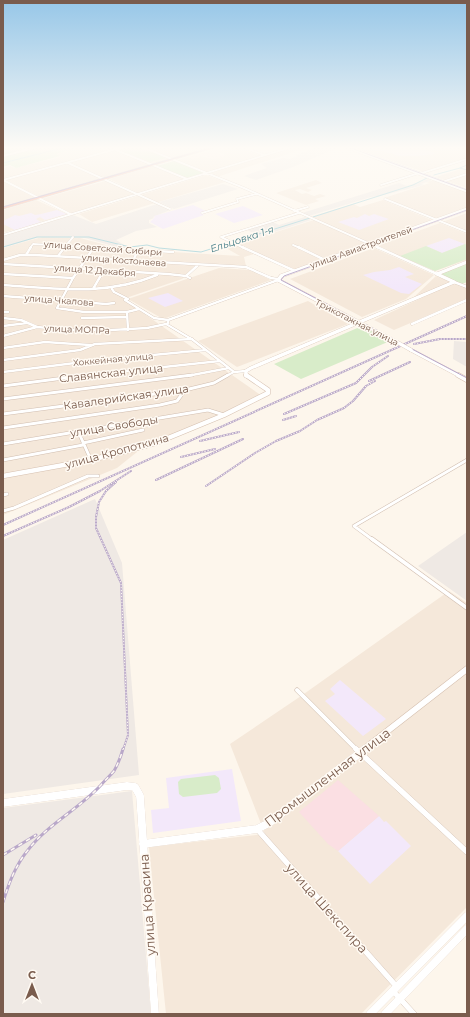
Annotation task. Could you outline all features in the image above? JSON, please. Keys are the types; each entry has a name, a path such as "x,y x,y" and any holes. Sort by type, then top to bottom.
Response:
{"highway":[{"path":"3,207 48,194"}],"main road":[{"name":"улица Авиастроителей","path":"286,276 467,211"},
{"name":"улица Авиастроителей","path":"286,276 295,271 325,260 372,245"},
{"path":"437,274 467,262"},
{"path":"437,274 454,282"},
{"path":"278,280 286,276"},
{"name":"Трикотажная улица","path":"286,276 284,280 286,282 322,302"},
{"name":"Трикотажная улица","path":"278,280 467,376"},
{"path":"246,371 454,282"},
{"name":"Трикотажная улица","path":"413,349 467,380"},
{"name":"улица Кропоткина","path":"3,476 91,460 156,443 224,415 268,393 268,390 246,376 246,371"},
{"name":"Промышленная улица","path":"143,844 257,829 269,824 467,669"},
{"name":"улица Красина","path":"3,803 127,786 134,788 140,796 155,1014"},
{"path":"370,1014 467,916"},
{"path":"385,1014 467,930"}],"street":[{"path":"30,194 71,214"},
{"path":"3,235 137,194"},
{"path":"140,194 170,209"},
{"path":"202,213 238,202 237,199 254,194"},
{"path":"257,194 437,274"},
{"path":"385,199 467,232"},
{"path":"294,211 308,207"},
{"path":"295,271 262,256 253,254 221,237 299,213"},
{"path":"58,256 72,237"},
{"name":"улица Советской Сибири","path":"26,254 33,244 173,252"},
{"path":"293,245 325,260"},
{"path":"94,247 72,278 58,309 84,312 127,312 139,309"},
{"path":"133,261 138,250"},
{"name":"улица Костонаева","path":"3,260 26,254 246,267"},
{"name":"улица 12 Декабря","path":"3,264 186,276"},
{"path":"190,278 186,276 198,265"},
{"name":"Трикотажная улица","path":"246,267 278,280"},
{"path":"93,289 104,270"},
{"path":"3,274 72,278"},
{"path":"3,285 66,289 112,289 158,274"},
{"path":"125,300 154,318 168,320 278,280"},
{"path":"454,282 467,287"},
{"path":"112,289 114,292 128,299"},
{"name":"улица Чкалова","path":"3,296 106,304 114,303"},
{"path":"412,324 467,300"},
{"path":"3,312 8,312"},
{"path":"127,312 128,330"},
{"name":"улица МОПРа","path":"82,318 127,317"},
{"path":"3,318 16,319 37,327"},
{"path":"168,320 168,323 166,324 192,339 234,372"},
{"path":"3,326 28,323"},
{"name":"улица МОПРа","path":"3,336 37,327 70,330 128,330 166,324"},
{"path":"3,360 80,350 95,344 192,339"},
{"path":"3,348 45,342 87,346"},
{"name":"Хоккейная улица","path":"3,372 72,363 206,350"},
{"name":"Славянская улица","path":"3,386 120,371 220,361"},
{"path":"3,399 178,378 227,368"},
{"name":"Кавалерийская улица","path":"3,414 185,390 214,383 234,372 246,371"},
{"path":"3,428 160,405 177,401 185,390"},
{"name":"улица Свободы","path":"3,444 208,410 224,415"},
{"path":"3,460 83,444 142,430"},
{"path":"78,431 91,460"},
{"path":"467,460 354,526 467,608"},
{"path":"3,511 14,508 88,476 98,476"},
{"path":"297,690 360,753 467,852"},
{"name":"улица Шекспира","path":"257,829 395,989 400,998 414,1014"}],"shaded area":[{"path":"3,194 43,194 3,206"},
{"path":"57,194 135,194 71,214 41,199"},
{"path":"143,194 184,194 92,222 79,214"},
{"path":"186,194 221,194 174,209 159,202"},
{"path":"280,194 310,194 314,196 321,194 326,196 315,199 319,201 306,205"},
{"path":"362,194 386,194 371,197 309,216 302,213"},
{"path":"395,194 467,194 467,209 436,220 384,198"},
{"path":"36,200 67,214 3,233 3,210"},
{"path":"383,200 434,221 371,243 310,217 353,204 360,207"},
{"path":"157,204 170,210 149,220 149,223 157,227 136,231 116,240 126,246 120,248 85,238 40,237 3,248 3,236 73,215 96,224"},
{"path":"193,205 206,211 201,213 204,215 163,229 150,222 155,217 154,216"},
{"path":"243,206 263,215 234,223 215,214"},
{"path":"57,210 67,214 45,220 40,217 36,219 41,222 15,230 3,224 3,221 15,215 19,216 31,213 35,215"},
{"path":"467,213 467,232 442,222"},
{"path":"365,214 369,216 374,214 389,219 359,230 338,222 354,217 357,218"},
{"path":"305,217 311,220 247,241 240,237 253,233 247,230 273,222 279,225"},
{"path":"314,220 367,244 295,270 254,254 244,257 246,266 207,265 195,267 182,279 123,299 262,396 174,435 136,447 137,452 117,468 3,515 3,248 42,237 80,238 121,249 240,256 226,248"},
{"path":"440,223 467,234 467,260 435,271 377,246"},
{"path":"449,238 465,244 442,253 426,246"},
{"path":"374,248 434,275 406,299 362,317 290,279"},
{"path":"399,267 414,274 405,277 422,284 409,294 401,293 363,275 390,270"},
{"path":"219,268 250,270 271,280 163,319 128,299"},
{"path":"436,276 451,282 412,299"},
{"path":"454,283 467,288 467,299 394,330 374,320"},
{"path":"168,293 183,301 165,307 148,298"},
{"path":"308,301 348,324 237,367 198,341"},
{"path":"454,341 467,342 467,367 453,359"},
{"path":"95,499 122,563 139,775 3,794 3,540"},
{"path":"467,532 467,601 418,566"},
{"path":"449,591 467,603 467,907 361,1014 166,1014 149,847 265,834 230,744 301,696"},
{"path":"340,680 386,719 363,736 325,701 335,694 330,689"},
{"path":"232,769 241,821 153,833 151,810 169,808 166,778"},
{"path":"338,780 379,816 338,851 328,844 299,812"},
{"path":"132,791 151,1014 3,1014 3,808"},
{"path":"379,816 411,846 370,884 338,851"}],"green space":[{"path":"465,244 467,245 467,259 435,271 400,256 426,246 442,253"},
{"path":"467,263 467,282 462,284 440,274"},
{"path":"362,326 390,341 301,379 274,364"},
{"path":"215,775 219,778 221,789 217,793 183,797 179,794 178,782 181,779"}],"waterway":[{"name":"Ельцовка 1-я","path":"313,217 383,194"},
{"name":"Ельцовка 1-я","path":"3,247 37,237 89,237 130,247 147,245 159,248 201,252 310,218"}],"tram line":[{"path":"3,207 47,194"},
{"path":"467,210 284,276 281,280 467,378"}],"railway":[{"path":"3,525 467,316"},
{"path":"414,344 440,339 467,339"},
{"path":"284,414 356,383 372,367 388,356"},
{"path":"369,381 410,362"},
{"path":"206,486 255,453 276,441 300,431 317,420 344,408 353,401 366,386 375,381"},
{"path":"283,420 296,416"},
{"path":"200,441 239,432"},
{"path":"156,480 243,439"},
{"path":"181,457 215,449"},
{"path":"3,536 69,507 100,491 131,471"},
{"path":"116,482 106,491 99,502 96,517 96,528 121,583 128,735 123,750"},
{"path":"3,902 19,862 28,850 45,832 83,802 111,775 117,766 123,749"},
{"path":"3,855 36,835"}]}
